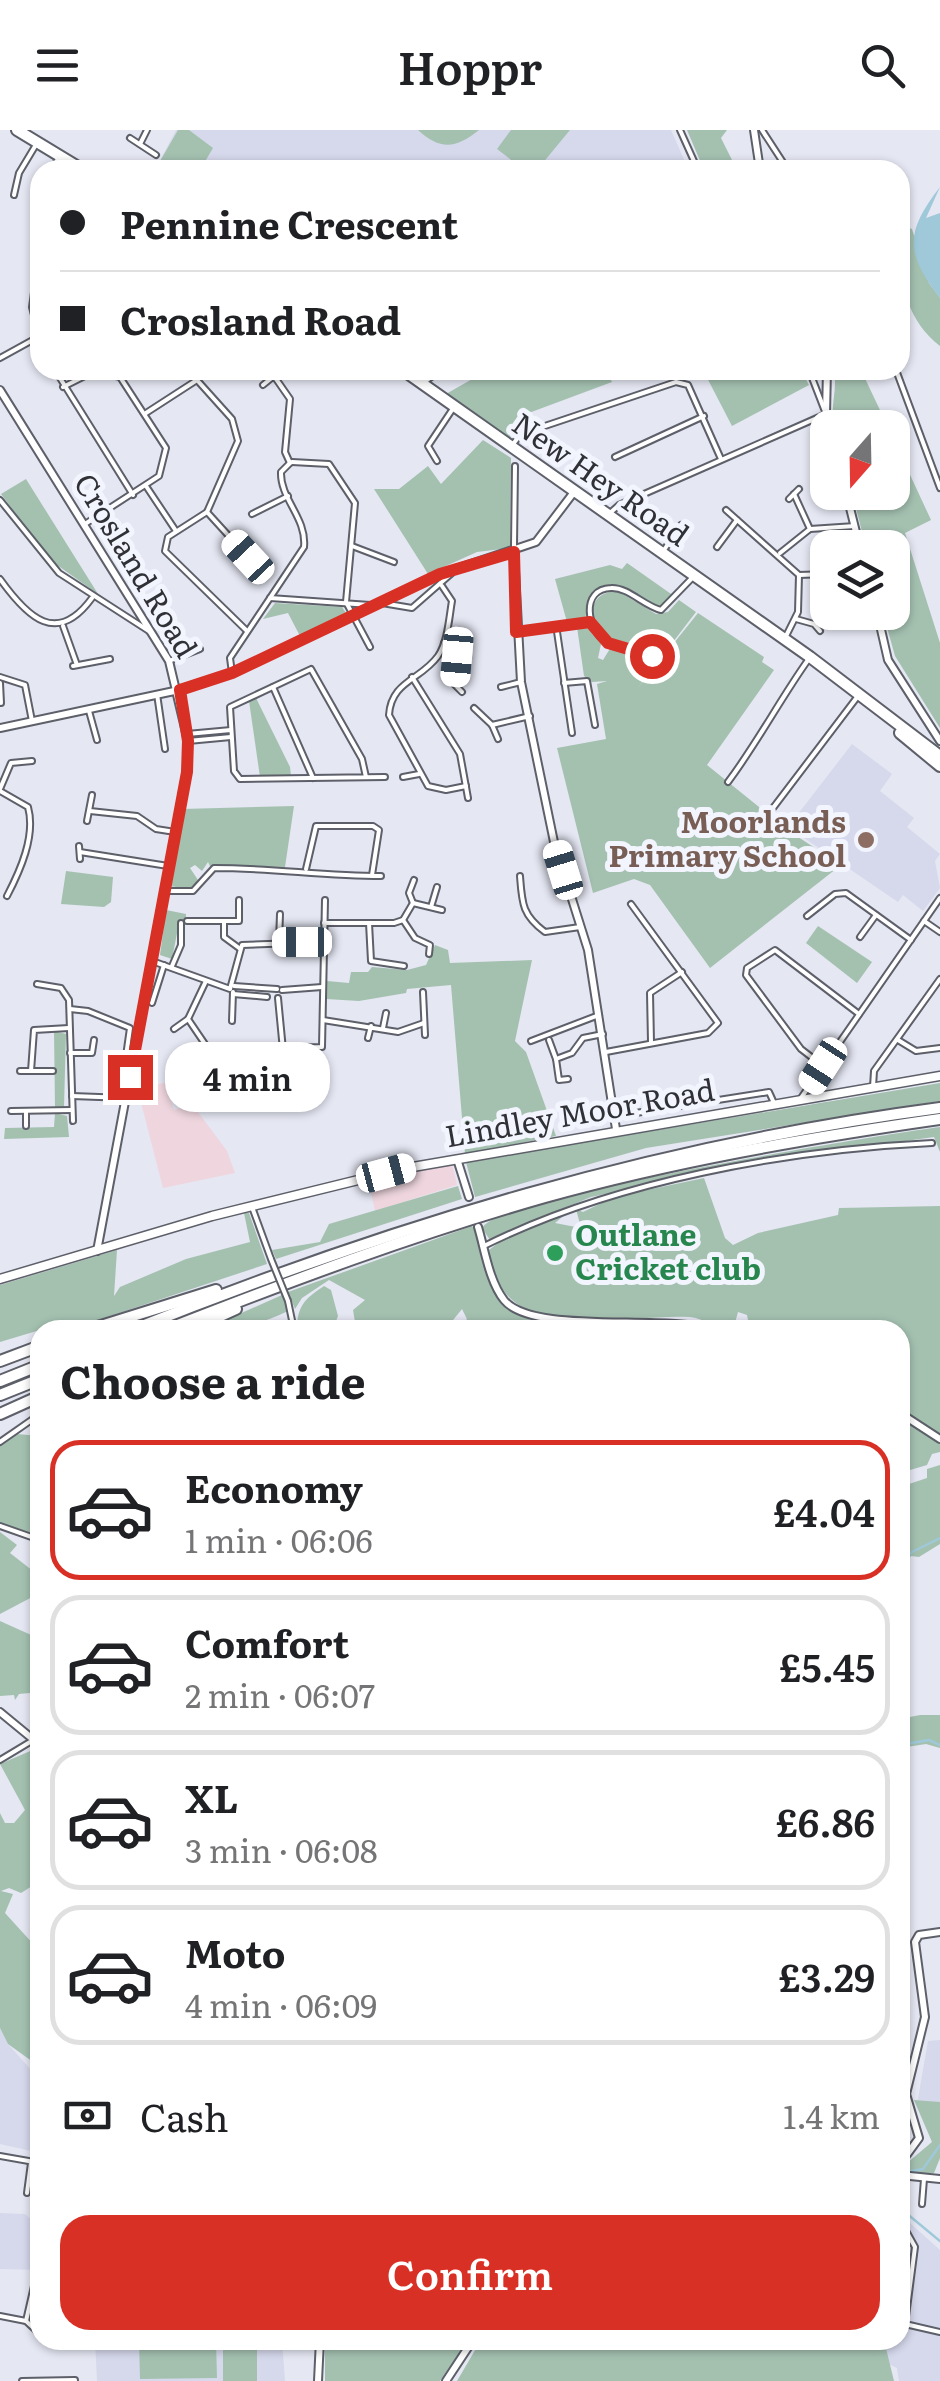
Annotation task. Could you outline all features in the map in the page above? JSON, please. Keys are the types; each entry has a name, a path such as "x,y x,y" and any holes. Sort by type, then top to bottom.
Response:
{"highway":[{"path":"18,130 66,160"},
{"name":"New Hey Road","path":"418,380 935,748 940,766"},
{"path":"120,1320 468,1208 624,1165 804,1127 940,1108"},
{"path":"189,1320 299,1277 462,1221 628,1175 807,1138 940,1119"},
{"path":"157,1320 284,1269"},
{"path":"211,1320 299,1277"},
{"path":"0,1361 30,1350"},
{"path":"0,1380 30,1370"},
{"path":"0,1395 30,1383"},
{"path":"0,1414 30,1400"}],"main road":[{"name":"Lindley Moor Road","path":"0,1279 252,1207 457,1158 616,1125 940,1076"}],"street":[{"path":"140,144 146,130"},
{"path":"680,130 694,160"},
{"path":"754,130 758,160"},
{"path":"762,130 782,160"},
{"path":"130,138 156,154"},
{"path":"14,195 19,173 36,143"},
{"path":"57,160 59,156"},
{"path":"0,358 30,343"},
{"path":"60,380 132,495"},
{"path":"63,387 76,380"},
{"path":"85,524 159,476 166,460 164,442 122,380"},
{"path":"146,412 197,380 232,419 238,433 207,512 176,530 165,544 168,557 247,631"},
{"path":"264,385 270,380"},
{"path":"277,380 290,399 285,452 290,463"},
{"path":"422,383 426,380"},
{"path":"813,380 824,410"},
{"path":"826,410 827,380"},
{"path":"900,380 940,488"},
{"path":"509,448 521,434 676,382 688,385 722,460"},
{"name":"Crosland Road","path":"0,390 170,661 180,690 188,738 165,891 96,1251"},
{"path":"437,461 428,446 454,407"},
{"path":"614,457 704,416"},
{"path":"607,516 619,505 810,421"},
{"path":"290,463 318,462 333,467 355,503 346,602 370,647"},
{"path":"232,673 230,658 305,542 280,476 290,463"},
{"path":"515,466 516,632 521,682 554,842 580,927 599,1014 616,1125"},
{"path":"146,486 176,530"},
{"path":"789,499 797,491 810,530"},
{"path":"0,728 180,690 232,673 455,569 514,552 543,537 574,492"},
{"path":"252,514 288,496"},
{"path":"0,500 44,559 92,598 117,608 152,632"},
{"path":"726,510 780,553 799,575 796,619 784,642"},
{"path":"851,510 856,530"},
{"path":"0,519 8,512"},
{"path":"207,512 248,557"},
{"path":"717,547 737,520"},
{"path":"662,554 681,525"},
{"path":"780,553 810,530 855,526"},
{"path":"350,546 394,562"},
{"path":"442,586 455,569"},
{"path":"799,575 810,575"},
{"path":"652,656 608,643 590,622 591,600 600,591 618,589 661,610 694,576"},
{"path":"0,579 23,608 63,626 75,666 110,658"},
{"path":"270,598 412,608 434,586 442,586"},
{"path":"442,586 452,601 444,644 436,658 392,696 389,715 418,774 434,789 466,786"},
{"path":"63,626 92,598"},
{"path":"117,608 131,599"},
{"path":"796,619 814,624 820,631"},
{"path":"516,632 590,622"},
{"path":"556,625 572,734"},
{"path":"881,630 888,660 935,748"},
{"path":"444,644 456,650 454,684 462,692"},
{"path":"170,661 200,649"},
{"path":"728,782 765,733 770,712 809,659"},
{"path":"366,777 362,759 311,669 232,704 234,771 240,779 366,777 385,776"},
{"path":"412,677 460,754 468,798"},
{"path":"1,703 0,680 25,684 32,721"},
{"path":"501,687 521,682"},
{"path":"564,684 587,682 595,726"},
{"path":"272,686 313,778"},
{"path":"157,694 165,749"},
{"path":"773,808 859,695"},
{"path":"474,708 492,725 498,739"},
{"path":"89,709 97,740"},
{"path":"492,725 530,716"},
{"path":"188,738 231,730"},
{"path":"188,738 232,737"},
{"path":"24,752 24,761"},
{"path":"28,807 0,790 11,763 32,761"},
{"path":"403,778 418,774"},
{"path":"88,820 92,795"},
{"path":"7,896 27,841 28,807 33,802"},
{"path":"90,812 137,816 156,829 175,832"},
{"path":"306,869 316,826 373,826 380,830 372,876"},
{"path":"80,852 168,866"},
{"path":"165,891 193,891 214,868 306,869 320,876 381,876"},
{"path":"520,876 523,910 530,921 544,932 580,927"},
{"path":"413,903 409,893 414,880"},
{"path":"431,906 437,887"},
{"path":"807,916 840,892 911,940"},
{"path":"801,1098 940,898"},
{"path":"172,966 184,922 239,921 239,900"},
{"path":"214,1056 225,1049 318,1050 322,1046 325,900"},
{"path":"413,903 442,910"},
{"path":"403,920 413,903"},
{"path":"606,1052 716,1027 718,1018 631,904"},
{"path":"279,942 280,914"},
{"path":"860,937 876,915"},
{"path":"324,923 403,920"},
{"path":"403,920 415,938 430,945 429,954"},
{"path":"224,921 224,938 238,948 279,942 324,942"},
{"path":"924,921 940,932"},
{"path":"369,923 370,961 404,966"},
{"path":"232,1020 238,948"},
{"path":"823,1066 801,1050 746,976 747,968 775,950 858,1014"},
{"path":"152,961 267,997"},
{"path":"152,1003 164,964"},
{"path":"651,1042 650,993 682,972"},
{"path":"174,1029 188,1019 206,981"},
{"path":"873,1087 874,1072 939,982"},
{"path":"37,984 60,988 70,1009 72,1120"},
{"path":"233,989 322,987"},
{"path":"423,992 425,1035"},
{"path":"278,998 283,1050"},
{"path":"70,1009 88,1011 130,1028 126,1056"},
{"path":"383,1028 386,1012"},
{"path":"531,1041 599,1014"},
{"path":"188,1019 228,1078"},
{"path":"323,1020 404,1031 424,1023"},
{"path":"368,1038 371,1026"},
{"path":"30,1071 34,1030 69,1028"},
{"path":"556,1059 572,1053 583,1038 602,1034"},
{"path":"898,1039 916,1050 940,1048"},
{"path":"70,1053 92,1053 94,1040"},
{"path":"549,1040 559,1080 568,1078"},
{"path":"254,1076 258,1050"},
{"path":"20,1071 53,1071"},
{"path":"72,1096 126,1098"},
{"path":"12,1111 72,1110"},
{"path":"26,1111 26,1126"},
{"path":"484,1246 556,1212 611,1195 763,1163 932,1143"},
{"path":"457,1158 468,1197"},
{"path":"252,1207 292,1320"},
{"path":"478,1227 501,1296 524,1315 546,1320"},
{"path":"910,1420 940,1439"},
{"path":"0,1442 30,1421"},
{"path":"0,1526 30,1536"},
{"path":"0,1712 30,1734"},
{"path":"0,1760 30,1744"},
{"path":"910,2079 925,2018 915,1942 919,1934 940,1932"},
{"path":"910,2121 919,2138 910,2150"},
{"path":"0,2156 30,2162"},
{"path":"27,2192 30,2170"},
{"path":"910,2176 940,2179"},
{"path":"922,2204 924,2178"},
{"path":"910,2238 916,2248 910,2289"},
{"path":"26,2321 30,2309"},
{"path":"0,2316 30,2325"},
{"path":"910,2325 940,2332"},
{"path":"318,2381 320,2350"},
{"path":"446,2381 466,2350"},
{"path":"22,2381 76,2380"}],"shaded area":[{"path":"176,130 671,130 684,160 160,160"},
{"path":"940,187 926,218 940,213 940,298 920,267 914,242 921,216"},
{"name":"Moorlands Primary School","path":"852,744 892,774 880,791 914,818 907,827 940,854 935,861 940,888 923,911 903,895 898,902 788,827"},
{"path":"165,1083 174,1110 192,1104 227,1151 235,1173 163,1188 137,1087"},
{"path":"452,1163 457,1185 375,1211 369,1183"},
{"path":"0,2028 8,2044 30,2069 30,2151 0,2144"},
{"path":"940,2040 940,2161 917,2104 928,2041"},
{"path":"0,2213 25,2214 30,2219 30,2270 0,2269"},
{"path":"910,2223 940,2250 940,2381 899,2381 897,2368 880,2360 882,2350 910,2350"},
{"path":"95,2350 283,2350 285,2381 97,2381"}],"green space":[{"path":"178,130 189,130 213,148 206,160 161,160"},
{"path":"418,130 479,130 448,145"},
{"path":"511,130 570,130 545,160 511,160 497,149"},
{"path":"687,130 727,130 721,138 732,160 700,160"},
{"path":"910,228 929,283 940,298 940,346 910,307"},
{"path":"470,380 612,382 518,417 519,433 507,438 446,394"},
{"path":"708,380 806,380 809,385 732,426"},
{"path":"835,380 866,380 880,410 833,410"},
{"path":"483,440 511,458 510,548 477,552 428,574 374,489 399,489 428,466 441,484"},
{"path":"910,475 931,520 910,530 862,530 856,510 910,510"},
{"path":"26,479 98,594 50,560 1,494"},
{"path":"910,549 940,643 940,728 895,656 888,630 910,630"},
{"path":"627,563 674,596 659,607 620,586 602,586 590,596 585,619 567,622 555,579 610,565 622,569"},
{"path":"618,591 656,614 668,612 679,600 696,612 637,689 698,613 764,657 762,662 774,670 707,765 789,831 841,865 710,968 650,885 634,879 593,893 557,748 606,739 597,684 607,681 592,682 584,676 577,627 590,627 601,644 598,658 603,660 611,647 651,658 654,650 645,647 640,652 621,646 597,626 595,603 599,597"},
{"path":"275,603 342,607 346,613 300,636 288,613 263,619"},
{"path":"256,698 291,776 260,777 249,701"},
{"path":"294,806 285,867 210,866 208,862 202,871 195,865 190,868 198,880 191,889 169,886 182,809"},
{"path":"66,871 113,877 111,902 104,907 61,904"},
{"path":"166,910 186,914 186,922 179,923 172,959 160,955"},
{"path":"818,926 872,962 857,983 806,943"},
{"path":"435,945 448,950 450,963 532,960 515,1041 526,1052 556,1136 465,1154 451,985 407,989 406,993 359,1001 326,999 327,981 349,983 351,972 368,972 372,967 407,970 426,965"},
{"path":"54,1031 66,1034 64,1107 55,1107"},
{"path":"940,1083 940,1101 646,1148 475,1197 466,1162"},
{"path":"55,1113 67,1116 69,1137 4,1139 5,1128 54,1127"},
{"path":"940,1127 940,1152 934,1137 714,1168 709,1173 591,1197 490,1240 482,1228 504,1215 620,1184"},
{"path":"704,1178 725,1238 733,1245 758,1233 838,1215 839,1208 940,1206 940,1434 910,1414 910,1320 748,1320 747,1315 738,1312 736,1320 567,1320 539,1315 515,1303 498,1282 489,1250 502,1240 567,1213 555,1223 581,1228 576,1209 583,1212 614,1197"},
{"path":"458,1186 462,1199 276,1259 272,1250 320,1242 329,1224"},
{"path":"244,1213 249,1213 267,1264 98,1320 30,1320 30,1333 0,1342 0,1285 117,1250 114,1296 120,1287 186,1259 250,1242"},
{"path":"472,1226 504,1303 519,1315 536,1320 466,1320 462,1309 453,1320 355,1320 353,1310 365,1300 329,1280 302,1298 295,1309 288,1292"},
{"path":"324,1286 331,1290 336,1320 298,1320 303,1304"},
{"path":"282,1295 288,1311 265,1320 226,1320"},
{"path":"910,1423 940,1442 940,1452 932,1454 927,1465 910,1470"},
{"path":"17,1434 30,1435 30,1533 0,1523 0,1446"},
{"path":"940,1465 940,1544 919,1557 910,1558 910,1484 927,1478 927,1469"},
{"path":"0,1532 17,1545 10,1553 30,1569 30,1598 0,1614"},
{"path":"0,1621 30,1634 30,1693 19,1694 15,1700 14,1695 0,1696"},
{"path":"940,1715 940,1748 926,1744 910,1746 910,1717"},
{"path":"30,1751 30,1887 21,1893 9,1888 1,1891 13,1894 5,1913 30,1940 30,2060 8,2044 0,2028 0,1813 5,1823 14,1823 25,1810 0,1764"},
{"path":"914,2100 940,2102 940,2158 934,2173 910,2173 910,2160 932,2142"},
{"path":"139,2350 216,2350 217,2378 140,2379"},
{"path":"223,2350 257,2350 257,2381 223,2381"},
{"path":"325,2350 461,2350 440,2381 325,2381"},
{"path":"475,2350 886,2350 894,2381 457,2381"}],"waterway":[{"path":"910,1554 940,1538"},
{"path":"910,1743 929,1740 940,1745"},
{"path":"910,2171 923,2169 940,2145"},
{"path":"910,2216 940,2241"}],"place":[{"name":"Moorlands Primary School","path":"866,840"},
{"name":"Outlane Cricket club","path":"555,1253"}],"route":[{"path":"130,1077 187,772 188,741 180,690 232,673 440,574 514,552 516,632 590,622 608,643 652,656"}]}
